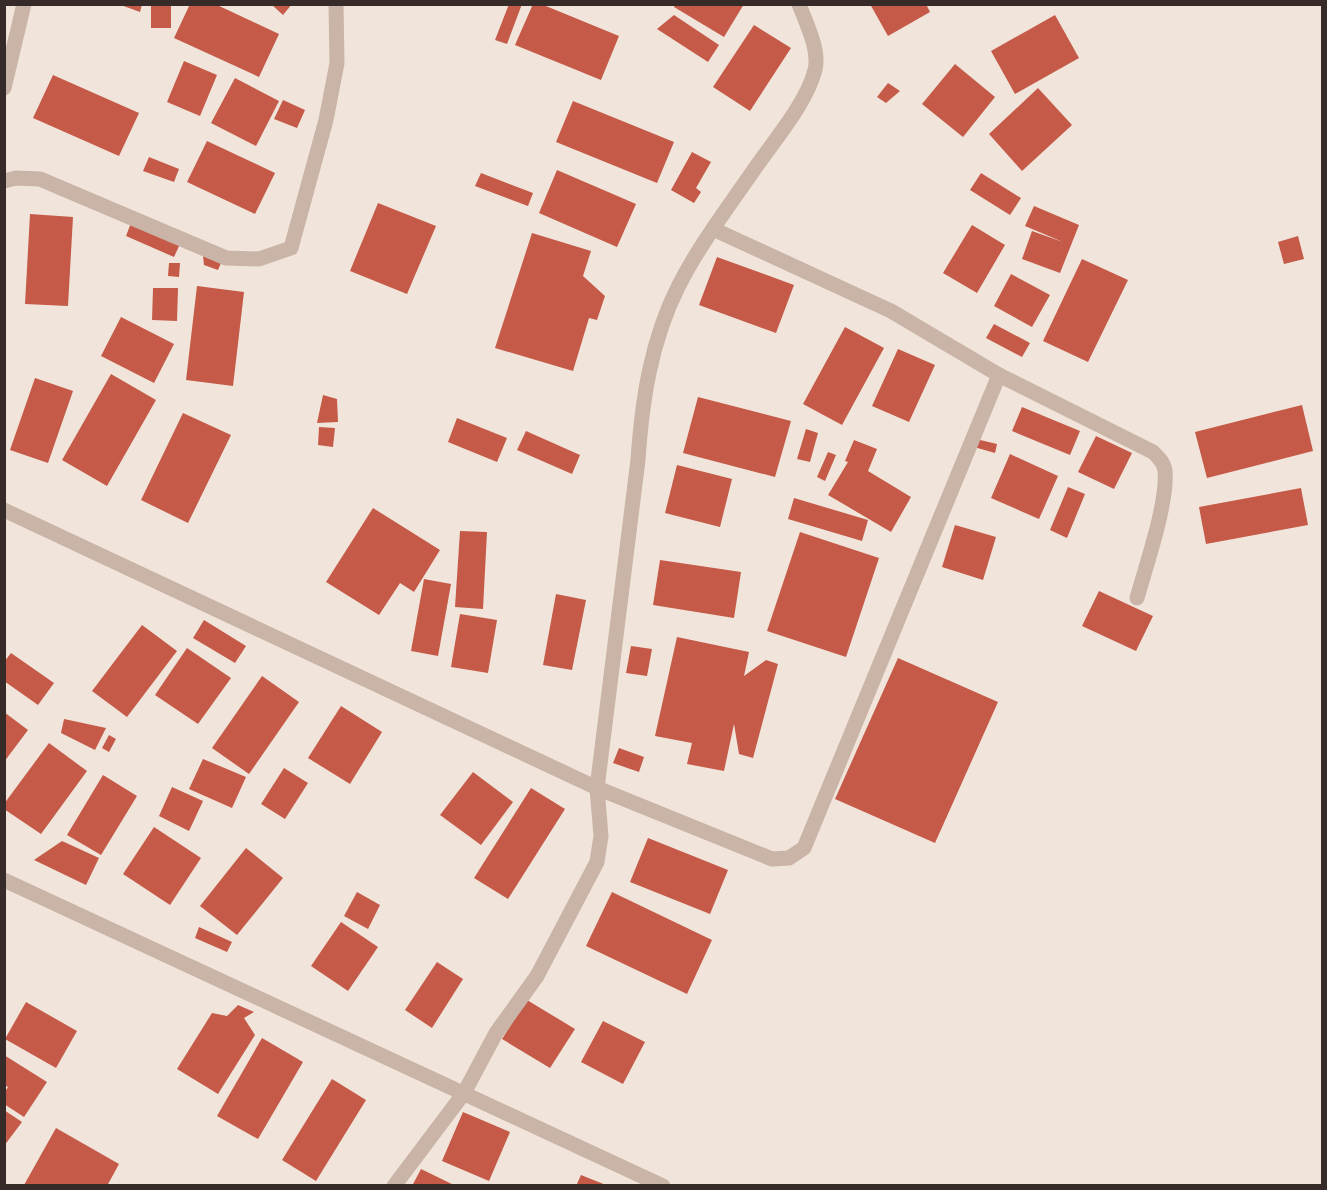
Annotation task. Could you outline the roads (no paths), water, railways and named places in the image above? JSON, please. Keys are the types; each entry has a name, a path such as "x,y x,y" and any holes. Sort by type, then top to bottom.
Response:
{"street":[{"path":"4,88 24,4"},
{"path":"4,181 16,178 40,179 226,258 259,259 291,248 326,120 337,63 336,4"},
{"path":"394,1185 464,1093 496,1033 537,976 597,862 601,836 597,788 638,460 642,409 652,357 679,286 713,229 806,94 816,68 813,43 799,4"},
{"path":"713,229 891,311 999,375 1153,452 1161,459 1165,470 1160,515 1137,598"},
{"path":"4,510 597,788 772,859 789,858 804,848 999,375"},
{"path":"4,880 663,1185"}]}
